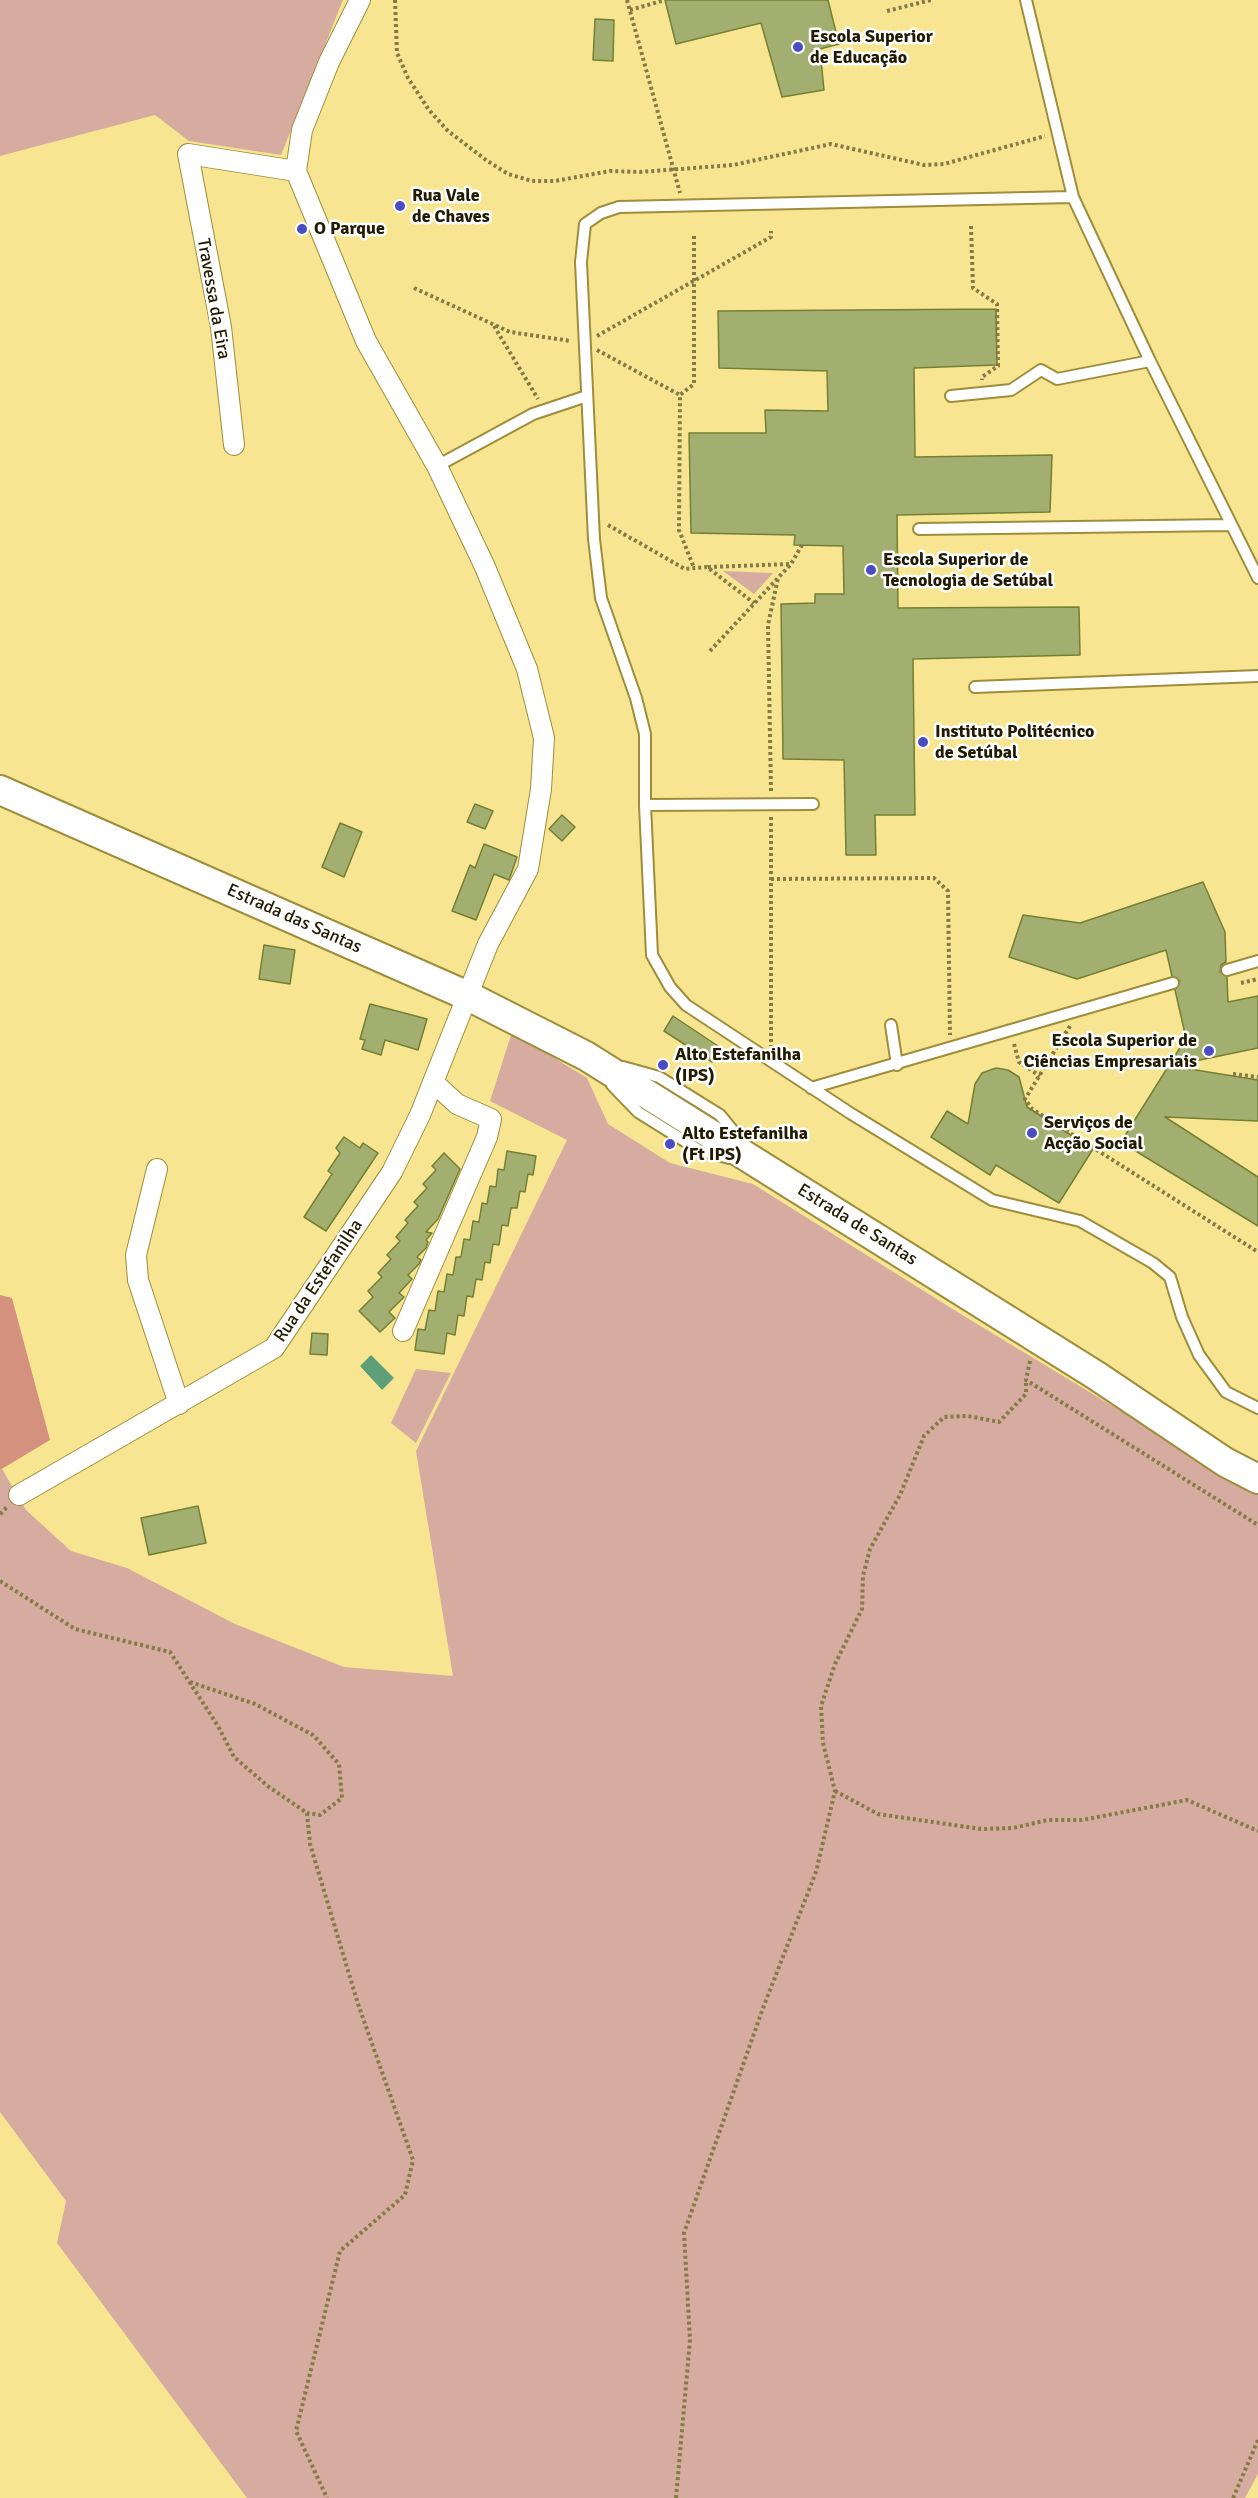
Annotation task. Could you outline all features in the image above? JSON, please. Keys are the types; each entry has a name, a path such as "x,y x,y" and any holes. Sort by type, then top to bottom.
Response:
{"main road":[{"name":"Estrada das Santas","path":"0,790 468,996 585,1056"},
{"name":"Estrada de Santas","path":"585,1056 1097,1376 1225,1462 1258,1479"},
{"name":"Estrada de Santas","path":"1097,1376 1258,1457"}],"street":[{"path":"360,0 329,62 302,130 296,171 366,341 437,466 485,567 527,669 544,738 541,789 528,868 488,944 468,996"},
{"name":"Travessa da Eira","path":"234,445 221,327 188,154 296,171"},
{"name":"Rua da Estefanilha","path":"19,1495 252,1362 279,1341 392,1172 433,1082 468,996"},
{"path":"402,1330 488,1137 491,1119 457,1104 433,1082"},
{"path":"157,1169 136,1263 138,1280 179,1404"}],"lane":[{"path":"1026,0 1072,197 1150,361 1258,578"},
{"path":"1072,197 620,207 601,213 585,224 581,261 593,516 602,598 636,698 645,734 645,805 652,955 670,987 686,1005 811,1088 992,1200 1080,1221 1153,1263 1170,1277 1182,1317 1198,1355 1226,1392 1258,1408"},
{"path":"951,396 1011,390 1041,370 1057,379 1150,361"},
{"path":"437,466 544,410 587,396"},
{"path":"919,529 1231,525"},
{"path":"975,687 1258,676"},
{"path":"645,805 813,804"},
{"path":"1227,970 1258,961"},
{"path":"811,1088 897,1065 1173,983"},
{"path":"891,1025 897,1065"}],"path":[{"path":"395,0 397,53 408,78 429,110 448,131 507,174 532,181 555,181 610,171 673,170 733,165 831,144 924,165 944,164 1057,132"},
{"path":"627,0 684,207"},
{"path":"630,10 665,0"},
{"path":"887,11 931,0"},
{"path":"971,226 973,288 997,304 998,366 982,377 983,393"},
{"path":"585,344 771,237 771,231"},
{"path":"680,394 694,384 694,236"},
{"path":"414,288 510,332 585,344 680,394"},
{"path":"494,325 544,410"},
{"path":"680,394 679,530 694,568"},
{"path":"593,516 685,569 791,564"},
{"path":"710,651 791,564 802,545"},
{"path":"707,567 754,603"},
{"path":"771,1061 768,625 778,578"},
{"path":"771,879 934,878 948,891 950,1049"},
{"path":"1067,1015 1070,1029 1025,1099 1032,1109 1258,1252"},
{"path":"1011,1031 1019,1062 1040,1076"},
{"path":"1233,1074 1258,1077"},
{"path":"675,2498 690,2340 684,2233 764,2008 816,1872 835,1791 823,1743 821,1706 835,1664 862,1609 864,1576 870,1549 900,1495 924,1436 944,1417 968,1416 999,1422 1026,1394 1026,1380 1036,1338"},
{"path":"1026,1380 1258,1525"},
{"path":"0,1581 75,1629 170,1652 218,1726 234,1756 269,1787 307,1813 320,1815 342,1798 339,1764 313,1735 255,1704 190,1682"},
{"path":"835,1791 878,1814 981,1829 1013,1828 1048,1820 1082,1820 1187,1800 1258,1831"},
{"path":"307,1813 310,1844 358,2004 413,2160 405,2195 340,2251 296,2431 327,2498"},
{"path":"1233,2498 1258,2440"}],"shaded area":[{"path":"0,0 343,0 281,155 189,141 155,115 0,156"},
{"path":"723,571 773,573 754,594"},
{"path":"512,1032 587,1078 608,1124 670,1163 753,1184 959,1313 1258,1494 1258,2474 1245,2498 247,2498 57,2243 66,2201 0,2112 0,1470 2,1469 26,1510 71,1551 127,1568 235,1624 344,1667 453,1676 416,1451 567,1140 490,1101"},
{"path":"0,1295 12,1298 50,1440 0,1470"},
{"path":"371,1355 394,1378 382,1390 360,1366"},
{"path":"416,1369 451,1373 416,1443 391,1423"}],"building":[{"name":"Escola Superior de Educação","path":"665,0 828,0 839,44 820,49 824,90 782,97 761,23 676,44"},
{"path":"595,19 614,20 613,61 593,60"},
{"name":"Escola Superior de Tecnologia de Setúbal","path":"996,309 997,365 914,368 915,457 1052,455 1050,512 897,515 898,608 1079,607 1080,655 913,659 915,815 875,815 876,855 846,855 844,760 783,759 781,604 815,603 815,594 844,594 843,546 794,545 795,535 691,533 689,433 766,433 765,410 828,411 827,371 719,368 718,311"},
{"path":"475,804 493,811 485,829 467,822"},
{"path":"562,815 575,827 562,841 549,829"},
{"path":"340,823 362,832 344,877 322,867"},
{"path":"484,844 517,857 509,880 494,874 476,920 452,911 470,865 475,868"},
{"name":"Escola Superior de Ciências Empresariais","path":"1203,882 1225,932 1226,962 1221,965 1220,972 1227,977 1228,1002 1258,996 1258,1048 1171,1066 1258,1080 1258,1121 1165,1117 1258,1177 1258,1226 1121,1142 1186,1038 1175,990 1180,981 1172,976 1166,950 1077,979 1009,957 1023,915 1080,923"},
{"path":"264,945 295,950 290,984 259,979"},
{"path":"370,1004 427,1019 418,1050 385,1040 381,1055 362,1049 365,1040 360,1039"},
{"path":"673,1016 721,1048 712,1062 664,1031"},
{"name":"Serviços de Acção Social","path":"996,1068 1008,1070 1019,1077 1027,1107 1093,1149 1059,1203 996,1165 990,1175 931,1137 947,1111 968,1124 975,1084 982,1073"},
{"path":"344,1137 360,1148 363,1143 378,1153 326,1231 304,1217 332,1174 328,1171 340,1153 336,1148"},
{"path":"507,1151 536,1156 533,1175 528,1174 525,1192 520,1191 517,1208 511,1208 508,1226 502,1225 499,1245 493,1244 490,1263 485,1262 482,1280 476,1279 473,1297 467,1296 464,1316 458,1315 455,1335 447,1333 444,1354 415,1350 418,1329 425,1330 429,1310 435,1311 438,1291 444,1292 447,1274 453,1275 456,1257 461,1257 464,1239 470,1240 473,1221 479,1222 482,1203 487,1204 490,1186 496,1187 498,1169 504,1170"},
{"path":"444,1153 460,1169 438,1219 426,1232 432,1233 426,1240 428,1242 426,1248 417,1257 421,1260 419,1264 408,1275 412,1279 399,1293 404,1297 389,1312 395,1318 380,1332 359,1311 373,1297 368,1291 382,1277 378,1273 391,1259 387,1255 400,1241 396,1237 408,1223 405,1220 418,1206 414,1202 427,1188 423,1184 436,1170 432,1166"},
{"path":"312,1333 328,1334 327,1355 310,1354"},
{"path":"198,1506 206,1543 149,1555 141,1518"}],"place":[{"name":"Escola Superior de Educação","path":"798,47"},
{"name":"Rua Vale de Chaves","path":"400,206"},
{"name":"O Parque","path":"302,229"},
{"name":"Escola Superior de Tecnologia de Setúbal","path":"871,570"},
{"name":"Instituto Politécnico de Setúbal","path":"923,742"},
{"name":"Escola Superior de Ciências Empresariais","path":"1209,1051"},
{"name":"Alto Estefanilha (IPS)","path":"663,1065"},
{"name":"Serviços de Acção Social","path":"1032,1133"},
{"name":"Alto Estefanilha (Ft IPS)","path":"670,1144"}]}
